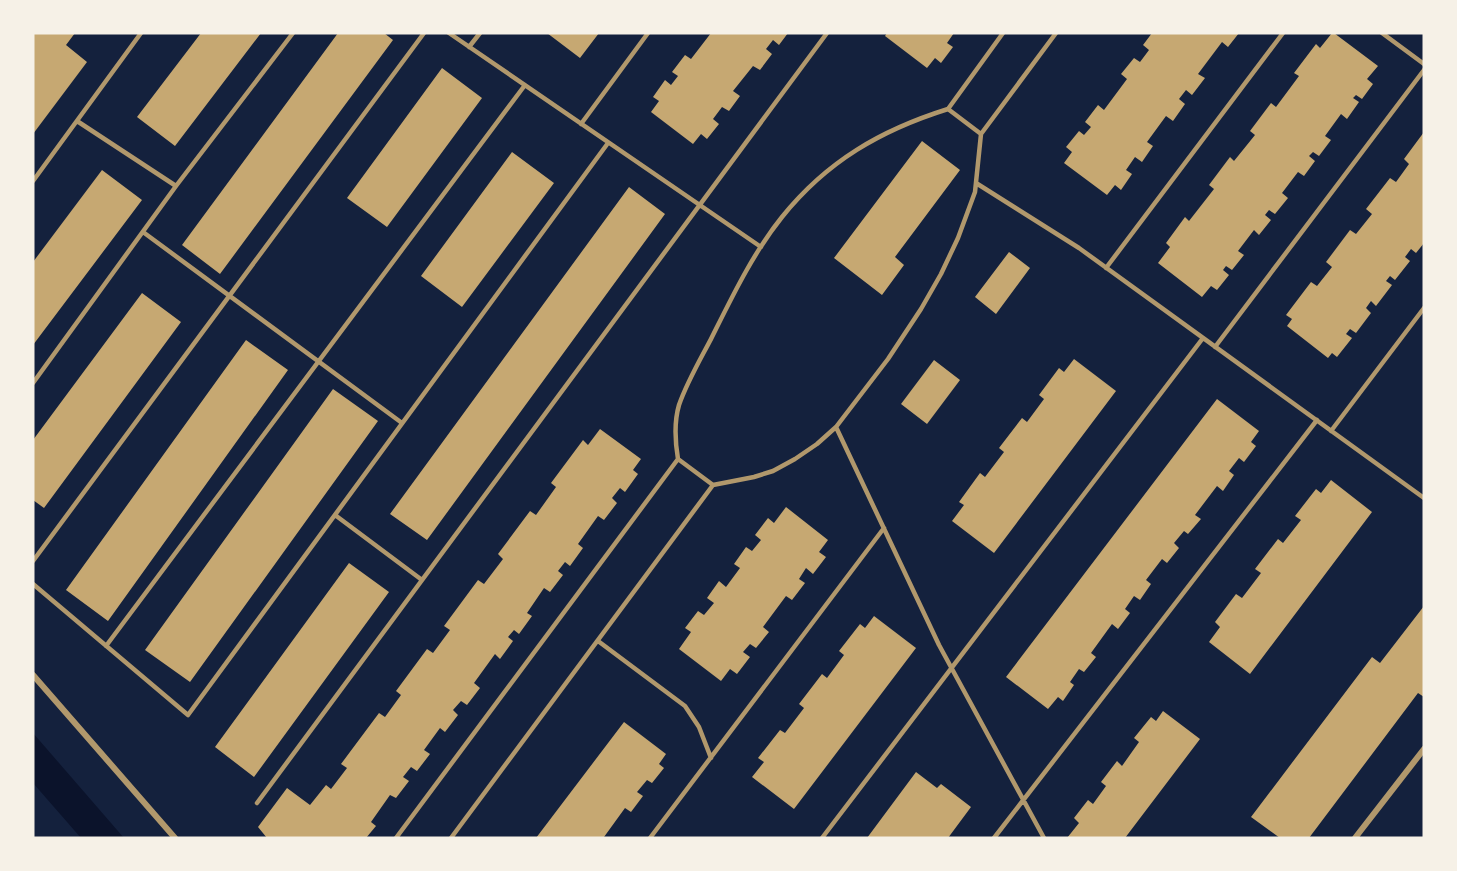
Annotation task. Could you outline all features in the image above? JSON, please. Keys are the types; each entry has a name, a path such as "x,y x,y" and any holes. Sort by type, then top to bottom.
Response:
{"street":[{"path":"33,675 175,838"},
{"path":"1355,838 1424,749"}],"lane":[{"path":"33,181 141,33"},
{"path":"33,383 176,186 293,33"},
{"path":"33,561 424,33"},
{"path":"449,33 760,247"},
{"path":"469,47 480,33"},
{"path":"581,124 648,33"},
{"path":"257,803 827,33"},
{"path":"713,485 678,459 675,442 679,406 714,333 760,247 806,190 834,165 864,144 891,130 948,109 1004,33"},
{"path":"451,838 713,485 772,471 810,449 836,427 888,359 921,309 958,238 976,183 981,134 1056,33"},
{"path":"1106,268 1283,33"},
{"path":"1382,33 1424,64"},
{"path":"1215,347 1424,70"},
{"path":"106,646 525,85"},
{"path":"948,109 981,134"},
{"path":"76,121 176,186"},
{"path":"33,584 188,715 608,142"},
{"path":"976,183 1079,248 1424,498"},
{"path":"143,232 402,423"},
{"path":"1331,431 1424,308"},
{"path":"822,838 1203,338"},
{"path":"994,838 1317,420"},
{"path":"836,427 952,668 1044,838"},
{"path":"396,838 678,459"},
{"path":"335,514 422,580"},
{"path":"651,838 884,528"},
{"path":"598,641 685,706 699,727 711,758"}],"water":[{"path":"33,733 124,838 81,838 33,783"}],"building":[{"path":"33,33 75,33 66,45 87,62 33,134"},
{"path":"201,33 261,33 175,146 137,117"},
{"path":"338,33 384,33 393,40 220,274 182,245"},
{"path":"547,33 599,33 580,58"},
{"path":"711,33 788,33 779,45 773,40 766,49 772,54 760,70 753,66 733,91 740,96 729,111 722,107 713,119 719,124 707,139 701,134 693,144 651,112 659,101 653,97 665,80 671,85 678,76 672,72 685,55 691,59"},
{"path":"887,33 954,33 947,43 953,47 941,63 935,58 927,68 885,36"},
{"path":"1152,33 1239,33 1228,47 1222,42 1198,74 1205,78 1192,95 1186,90 1179,99 1185,104 1173,121 1166,116 1147,142 1153,146 1142,162 1135,157 1126,170 1132,174 1121,190 1115,185 1107,195 1064,163 1072,152 1066,147 1079,131 1084,135 1091,127 1085,122 1098,105 1104,110 1127,79 1121,74 1134,58 1140,62 1149,50 1143,45"},
{"path":"1332,33 1378,66 1367,79 1373,84 1362,99 1356,95 1353,98 1359,102 1347,119 1341,114 1325,136 1331,140 1319,156 1313,152 1309,156 1315,161 1304,176 1298,172 1282,193 1288,198 1275,214 1269,210 1265,215 1271,220 1259,235 1254,230 1238,251 1244,255 1232,270 1226,266 1223,270 1229,275 1217,290 1211,286 1202,297 1158,263 1170,247 1166,243 1185,217 1189,221 1214,189 1209,185 1230,157 1234,161 1255,135 1250,131 1271,103 1276,107 1299,76 1294,73 1316,44 1320,48"},
{"path":"442,68 482,98 387,227 347,198"},
{"path":"1424,132 1424,243 1416,253 1411,249 1405,257 1410,261 1395,280 1390,276 1386,281 1392,285 1376,306 1371,301 1366,308 1371,313 1356,333 1350,329 1346,334 1352,338 1337,357 1332,353 1328,358 1287,326 1292,319 1286,315 1311,282 1317,286 1332,267 1326,262 1350,230 1356,234 1372,214 1366,209 1390,178 1396,182 1409,164 1404,159"},
{"path":"922,141 960,170 895,257 904,265 882,295 834,258"},
{"path":"512,152 554,183 462,307 421,276"},
{"path":"102,170 142,200 33,345 33,262"},
{"path":"629,187 665,214 427,540 390,514"},
{"path":"1009,252 1030,268 996,314 975,297"},
{"path":"142,293 181,322 44,508 33,500 33,440"},
{"path":"246,340 288,370 108,621 66,590"},
{"path":"1074,359 1116,391 994,553 952,521 964,505 959,502 980,473 985,477 1004,452 999,448 1022,418 1027,422 1044,399 1039,395 1059,368 1064,372"},
{"path":"934,360 960,380 927,424 901,404"},
{"path":"333,389 378,421 190,682 145,650"},
{"path":"1217,399 1259,431 1251,442 1256,446 1244,462 1239,458 1229,471 1234,475 1223,491 1217,486 1195,515 1201,519 1188,534 1184,531 1174,543 1179,548 1167,563 1162,559 1146,580 1151,584 1140,600 1134,596 1125,609 1130,613 1118,629 1112,624 1091,653 1096,657 1084,672 1079,669 1070,682 1074,685 1063,701 1058,697 1048,709 1006,677"},
{"path":"600,429 641,459 633,470 638,474 625,492 620,488 612,498 617,503 604,520 598,516 578,544 583,548 570,566 565,562 558,571 563,575 550,592 544,588 527,613 532,616 519,634 514,630 508,637 513,641 500,659 495,654 474,683 480,688 467,705 461,701 453,710 458,715 445,732 440,728 424,750 430,754 417,771 411,767 403,777 409,781 396,798 390,795 371,822 376,826 366,838 267,838 258,827 287,788 310,805 326,785 331,789 347,768 341,764 379,713 385,717 401,695 396,691 427,649 433,653 450,630 444,626 478,580 484,584 503,559 498,554 530,511 536,515 556,487 551,483 583,440 588,445"},
{"path":"1331,480 1372,512 1250,674 1209,642 1220,627 1215,622 1236,594 1242,598 1261,573 1255,569 1278,539 1283,543 1301,520 1295,516 1316,489 1321,493"},
{"path":"786,507 828,540 819,552 826,557 813,574 806,568 799,579 805,583 792,600 786,596 763,627 769,632 756,648 750,644 743,652 750,657 737,674 730,669 721,681 679,649 691,632 685,628 698,611 704,615 714,603 707,598 719,581 726,587 740,568 734,564 746,547 752,551 761,540 755,535 768,518 774,523"},
{"path":"349,563 389,592 254,777 215,747"},
{"path":"1424,606 1424,697 1418,693 1309,838 1280,838 1251,817 1372,657 1380,663"},
{"path":"874,616 916,648 794,809 752,777 764,762 758,758 780,730 785,733 804,708 799,704 822,674 827,678 844,655 839,651 860,624 865,628"},
{"path":"1163,711 1200,739 1125,838 1067,838 1079,823 1074,818 1088,800 1093,804 1106,786 1101,782 1117,761 1122,766 1139,742 1134,738 1151,717 1156,721"},
{"path":"624,722 666,754 659,764 664,768 652,783 647,780 637,792 643,796 631,812 625,808 604,837 606,838 536,838"},
{"path":"916,772 937,788 941,784 971,807 948,838 867,838"}]}
